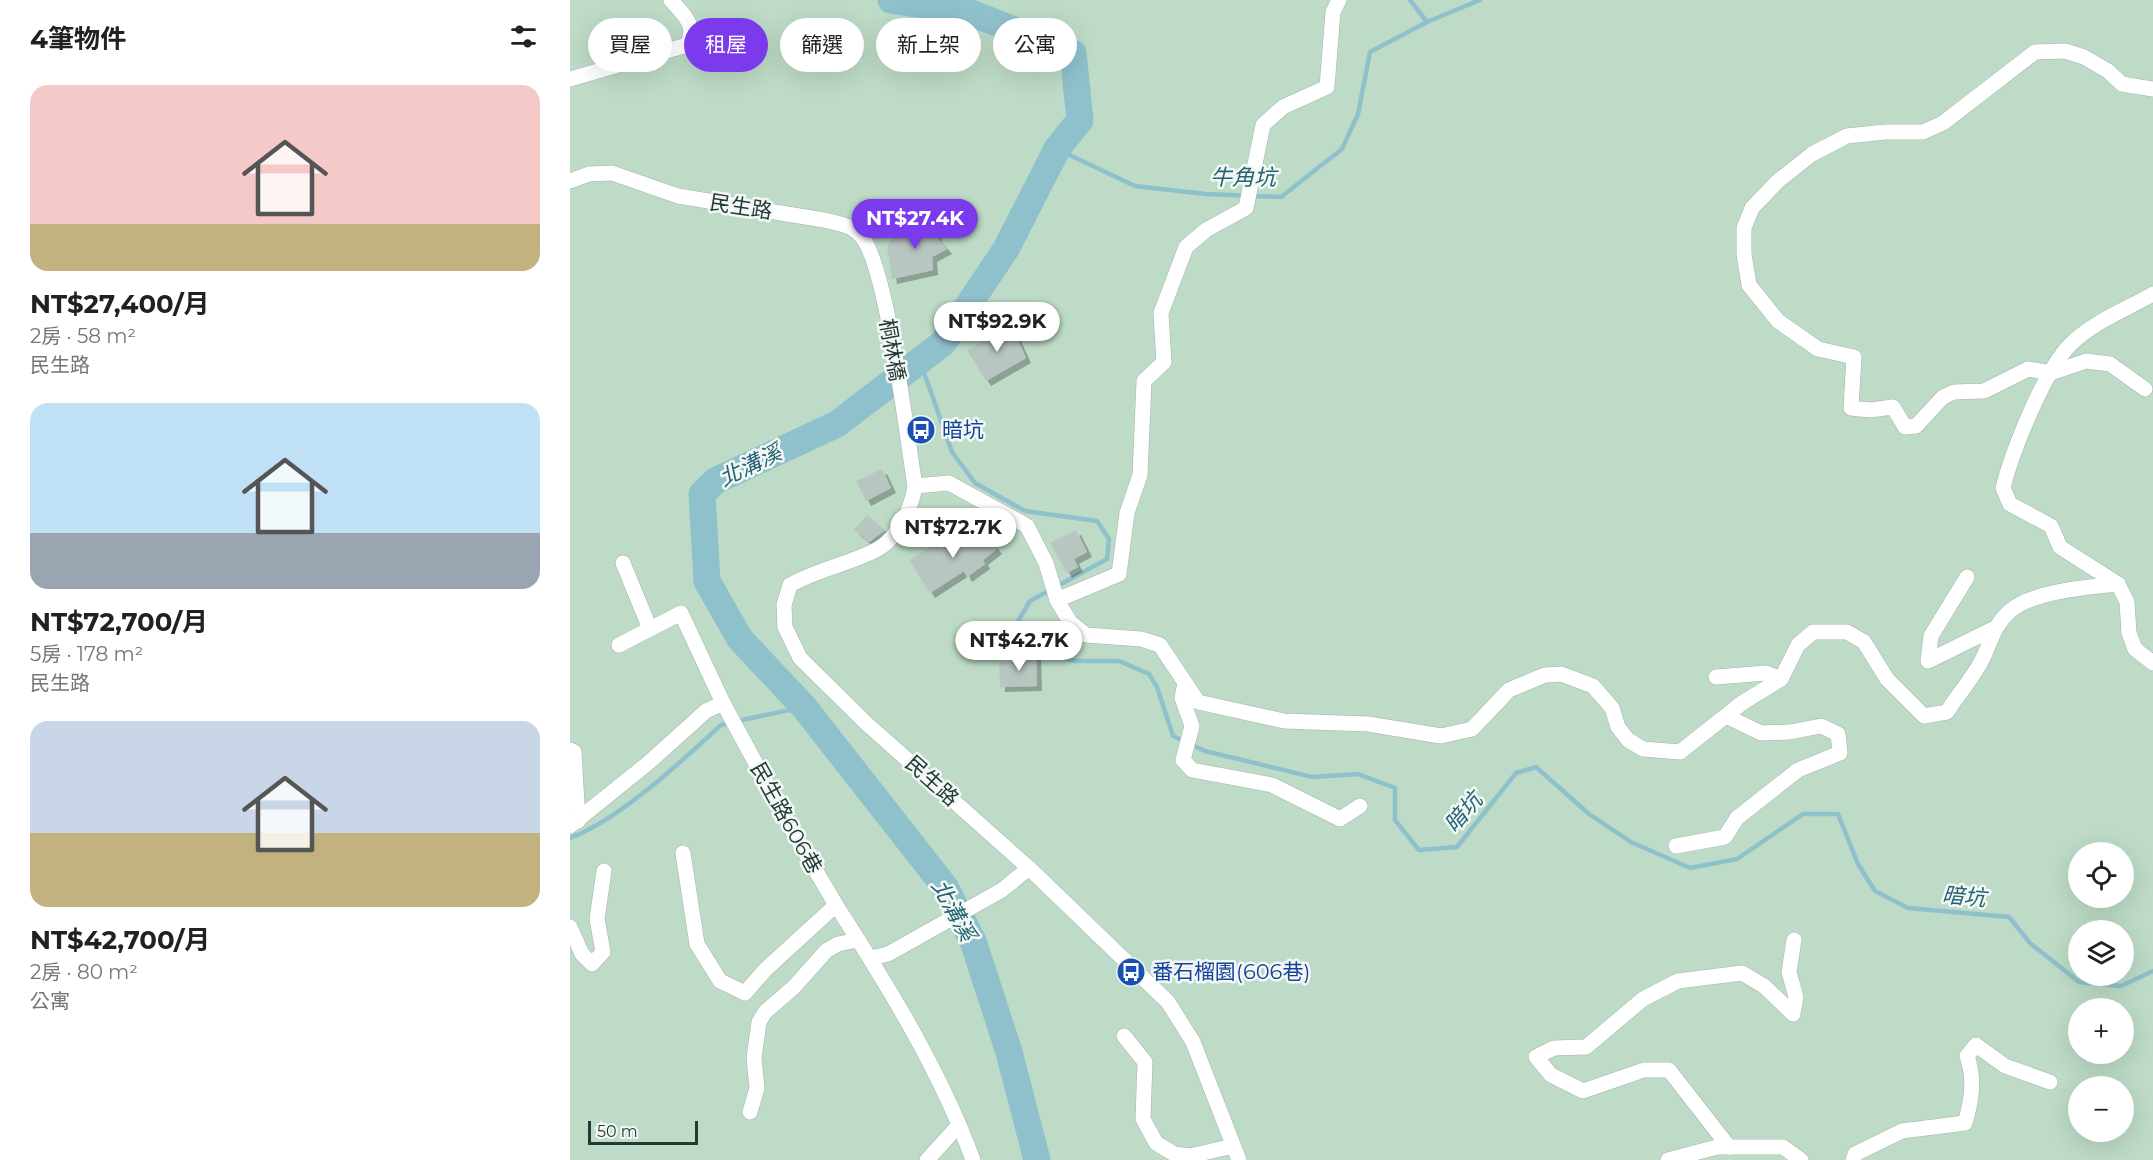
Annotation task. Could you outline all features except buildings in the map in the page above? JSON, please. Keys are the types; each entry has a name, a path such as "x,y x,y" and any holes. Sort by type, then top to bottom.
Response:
{"street":[{"path":"570,79 687,45 692,36 688,20 671,0"},
{"path":"1057,600 1119,574 1127,513 1140,475 1144,381 1164,362 1161,313 1186,247 1206,230 1246,206 1263,125 1283,107 1326,87 1333,12 1339,0"},
{"path":"2145,390 2110,364 2086,361 2051,373 2028,369 1984,391 1954,392 1942,397 1916,426 1905,427 1893,406 1870,410 1851,408 1854,357 1818,349 1778,321 1749,285 1744,254 1744,228 1752,208 1778,181 1812,154 1847,136 1886,132 1923,132 1943,123 2035,52 2065,51 2084,57 2108,71 2122,84 2153,89"},
{"name":"民生路","path":"570,180 589,174 612,173 678,196 846,225 861,234 869,247 881,282"},
{"name":"桐林橋","path":"881,282 904,418"},
{"path":"2153,294 2098,323 2069,346 2051,373 2021,435 2003,488 2010,504 2051,526 2061,548 2118,584 2127,602 2129,633 2135,649 2153,663"},
{"name":"民生路","path":"904,418 915,486 913,501 904,521 879,549 810,574 790,585 784,606 785,627 800,658 866,723 1029,868 1168,1002 1182,1020 1193,1042 1236,1153"},
{"path":"915,486 949,483 1028,526 1046,563 1057,600 1070,622 1086,636 1141,639 1160,645 1198,702 1284,721 1368,724 1441,736 1472,729 1509,690 1545,675 1561,674 1593,686 1612,708 1618,727 1628,740 1643,749 1680,752 1726,716 1781,679 1798,645 1813,632 1847,632 1864,642 1887,679 1924,716 1947,712 1983,658 1993,629"},
{"path":"618,645 650,629 623,563"},
{"path":"1967,577 1931,636 1928,661 1993,629 2012,609 2027,601 2079,588 2118,584"},
{"name":"民生路606巷","path":"650,629 681,613 738,731 836,905 872,958 946,1096 973,1160"},
{"path":"1716,677 1766,673 1781,679"},
{"path":"1185,683 1182,698 1192,726 1183,760 1192,770 1272,785 1340,819 1360,806"},
{"path":"574,824 706,711 726,708"},
{"path":"1676,846 1725,837 1737,818 1798,770 1840,753 1838,734 1821,726 1790,732 1761,733 1726,716"},
{"path":"570,750 573,752 576,769 574,824"},
{"path":"683,853 697,944 720,981 745,993 765,970 836,905"},
{"path":"872,958 888,954 1002,890 1029,868"},
{"path":"570,927 582,954 592,964 603,952 597,918 604,872"},
{"path":"750,1112 757,1088 754,1058 759,1022 765,1012 794,987 826,951 838,944 858,940"},
{"path":"1729,1148 1669,1070 1644,1070 1583,1091 1551,1075 1536,1057 1554,1048 1586,1047 1642,999 1678,981 1742,973 1764,986 1793,1014 1796,997 1789,972 1794,940"},
{"path":"1124,1036 1145,1062 1143,1119 1155,1143 1174,1154 1190,1156 1236,1153"},
{"path":"1853,1160 1855,1154 1902,1131 1965,1123 1972,1098 1972,1072 1967,1056 1976,1045 2005,1066 2049,1082"},
{"path":"927,1160 959,1125"},
{"path":"1668,1160 1717,1148 1783,1148 1800,1160"}],"green space":[{"path":"570,0 2153,0 2153,1160 570,1160"}],"waterway":[{"name":"北溝溪","path":"891,0 971,13 1073,53 1080,120 1057,149 1006,249 943,343 837,424 715,481 702,494 707,581 740,639 804,707 945,887 973,941 1009,1052 1037,1160"},
{"path":"1410,0 1427,22"},
{"name":"牛角坑","path":"1057,149 1135,186 1205,194 1281,197 1342,149 1358,114 1370,52 1427,22 1480,0"},
{"name":"暗坑","path":"920,361 952,452 975,483 1025,511 1097,521 1109,539 1107,559 1030,601 1014,628 1030,650 1075,661 1119,661 1149,674 1157,687 1173,736 1205,751 1312,777 1358,774 1395,788 1395,820 1419,850 1457,847 1516,773 1536,767 1589,814 1631,842 1690,868 1737,859 1803,814 1838,814 1858,864 1875,891 1908,908 2009,917 2030,943 2079,982 2121,986 2153,971"},
{"path":"737,721 804,707"},
{"path":"570,838 609,818 629,804 721,725 729,723"}],"place":[{"name":"暗坑","path":"921,430"},
{"name":"番石榴園(606巷)","path":"1131,972"}]}
